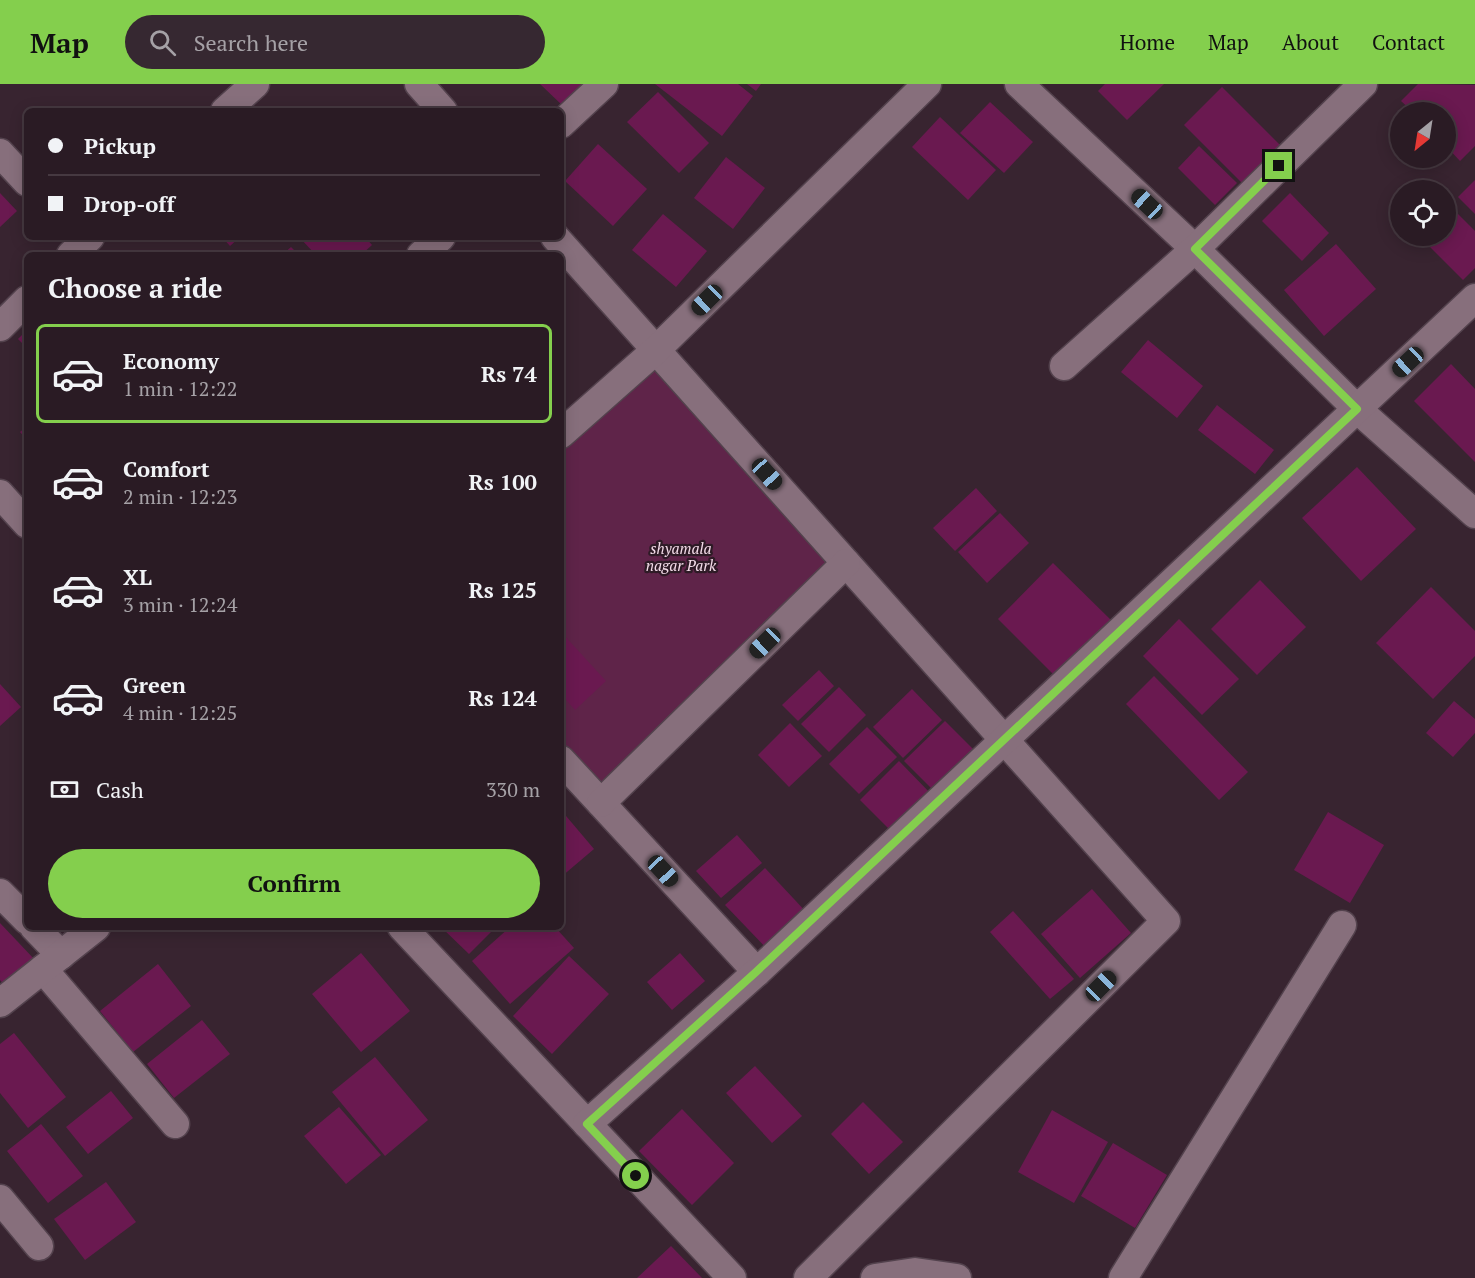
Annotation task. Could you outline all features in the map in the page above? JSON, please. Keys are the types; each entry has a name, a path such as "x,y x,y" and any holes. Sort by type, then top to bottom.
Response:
{"street":[{"path":"228,108 255,84"},
{"path":"419,84 440,108"},
{"path":"564,121 604,84"},
{"path":"564,431 656,350 927,84"},
{"path":"1019,84 1195,249 1357,409 1475,514"},
{"path":"1064,366 1195,249 1363,84"},
{"path":"0,153 24,179"},
{"path":"424,252 438,240"},
{"path":"558,240 1166,921 808,1278"},
{"path":"587,1124 756,972 1475,298"},
{"path":"0,327 24,303"},
{"path":"0,494 24,521"},
{"path":"601,803 846,563"},
{"path":"564,763 756,972"},
{"path":"0,893 24,917"},
{"path":"1123,1278 1342,925"},
{"path":"36,930 52,962 175,1124"},
{"path":"0,1004 92,930"},
{"path":"405,930 732,1278"},
{"path":"0,1199 39,1246"},
{"path":"875,1278 915,1272 957,1278"}],"green space":[{"name":"shyamala nagar Park","path":"656,350 846,563 601,803 564,763 564,431"}],"building":[{"path":"540,84 585,84 563,106"},
{"path":"655,84 738,84 753,96 722,136"},
{"path":"747,84 761,84 756,91"},
{"path":"1105,84 1164,84 1127,120 1098,91"},
{"path":"1418,84 1475,85 1475,146 1460,161 1456,157 1456,102 1401,101"},
{"path":"1222,87 1287,152 1249,190 1184,125"},
{"path":"658,92 709,143 679,173 627,122"},
{"path":"990,102 1033,142 1004,173 960,133"},
{"path":"940,117 996,170 968,200 912,147"},
{"path":"598,144 647,189 613,226 565,181"},
{"path":"1199,146 1237,183 1215,205 1178,168"},
{"path":"726,157 765,188 733,229 694,198"},
{"path":"1475,180 1475,214 1458,197"},
{"path":"0,193 17,211 0,227"},
{"path":"1290,193 1329,233 1302,261 1262,221"},
{"path":"1456,212 1475,231 1475,268 1463,280 1429,246 1456,246"},
{"path":"663,214 707,251 676,287 632,250"},
{"path":"225,240 237,240 230,246"},
{"path":"302,240 368,240 372,245 364,252 313,252"},
{"path":"1336,244 1376,289 1324,336 1284,290"},
{"path":"291,247 296,252 285,252"},
{"path":"24,333 24,345 18,339"},
{"path":"1148,340 1203,386 1177,418 1121,372"},
{"path":"1451,364 1475,389 1475,462 1414,401"},
{"path":"1217,405 1274,450 1255,474 1198,430"},
{"path":"1357,467 1416,529 1361,581 1302,518"},
{"path":"976,488 997,511 955,551 933,528"},
{"path":"1000,513 1029,543 987,583 958,552"},
{"path":"1053,563 1113,622 1057,678 998,619"},
{"path":"1260,580 1306,627 1257,675 1211,629"},
{"path":"1431,587 1475,631 1475,656 1433,699 1376,643"},
{"path":"1179,619 1239,679 1202,715 1143,656"},
{"path":"564,635 606,681 575,710 564,697"},
{"path":"819,670 834,686 798,721 782,705"},
{"path":"1154,676 1248,772 1219,800 1126,704"},
{"path":"0,684 21,707 0,726"},
{"path":"839,687 866,715 829,752 801,724"},
{"path":"912,689 942,720 903,758 873,727"},
{"path":"1454,701 1475,719 1475,733 1453,757 1426,733"},
{"path":"945,721 979,755 938,795 904,761"},
{"path":"790,723 822,756 789,787 758,755"},
{"path":"867,727 897,757 859,794 829,764"},
{"path":"899,761 933,796 894,834 860,800"},
{"path":"1328,812 1384,845 1350,903 1294,870"},
{"path":"564,814 594,849 564,874"},
{"path":"737,835 762,863 721,898 696,871"},
{"path":"765,868 808,914 769,951 725,905"},
{"path":"1092,889 1131,933 1080,978 1041,934"},
{"path":"1013,911 1074,979 1050,999 990,932"},
{"path":"0,923 35,960 6,987 0,980"},
{"path":"444,930 493,930 469,954"},
{"path":"507,930 558,930 574,948 510,1004 472,961"},
{"path":"361,953 410,1011 361,1052 312,994"},
{"path":"680,953 705,981 672,1010 647,982"},
{"path":"569,956 609,994 552,1054 513,1016"},
{"path":"158,964 191,1006 133,1052 100,1011"},
{"path":"202,1020 230,1054 174,1098 147,1064"},
{"path":"14,1033 66,1097 28,1128 0,1093 0,1044"},
{"path":"375,1057 428,1120 385,1156 332,1092"},
{"path":"755,1066 802,1116 772,1143 726,1093"},
{"path":"111,1091 133,1118 88,1154 66,1127"},
{"path":"863,1102 903,1142 869,1174 831,1134"},
{"path":"339,1107 381,1155 346,1184 304,1136"},
{"path":"682,1109 734,1163 692,1205 639,1151"},
{"path":"1052,1110 1108,1142 1074,1203 1018,1172"},
{"path":"41,1124 83,1176 48,1203 7,1151"},
{"path":"1113,1143 1167,1175 1135,1228 1081,1196"},
{"path":"106,1182 136,1222 85,1260 54,1219"},
{"path":"671,1246 702,1278 637,1278"}],"route":[{"path":"636,1176 587,1124 756,972 1357,409 1195,249 1279,166"}]}
